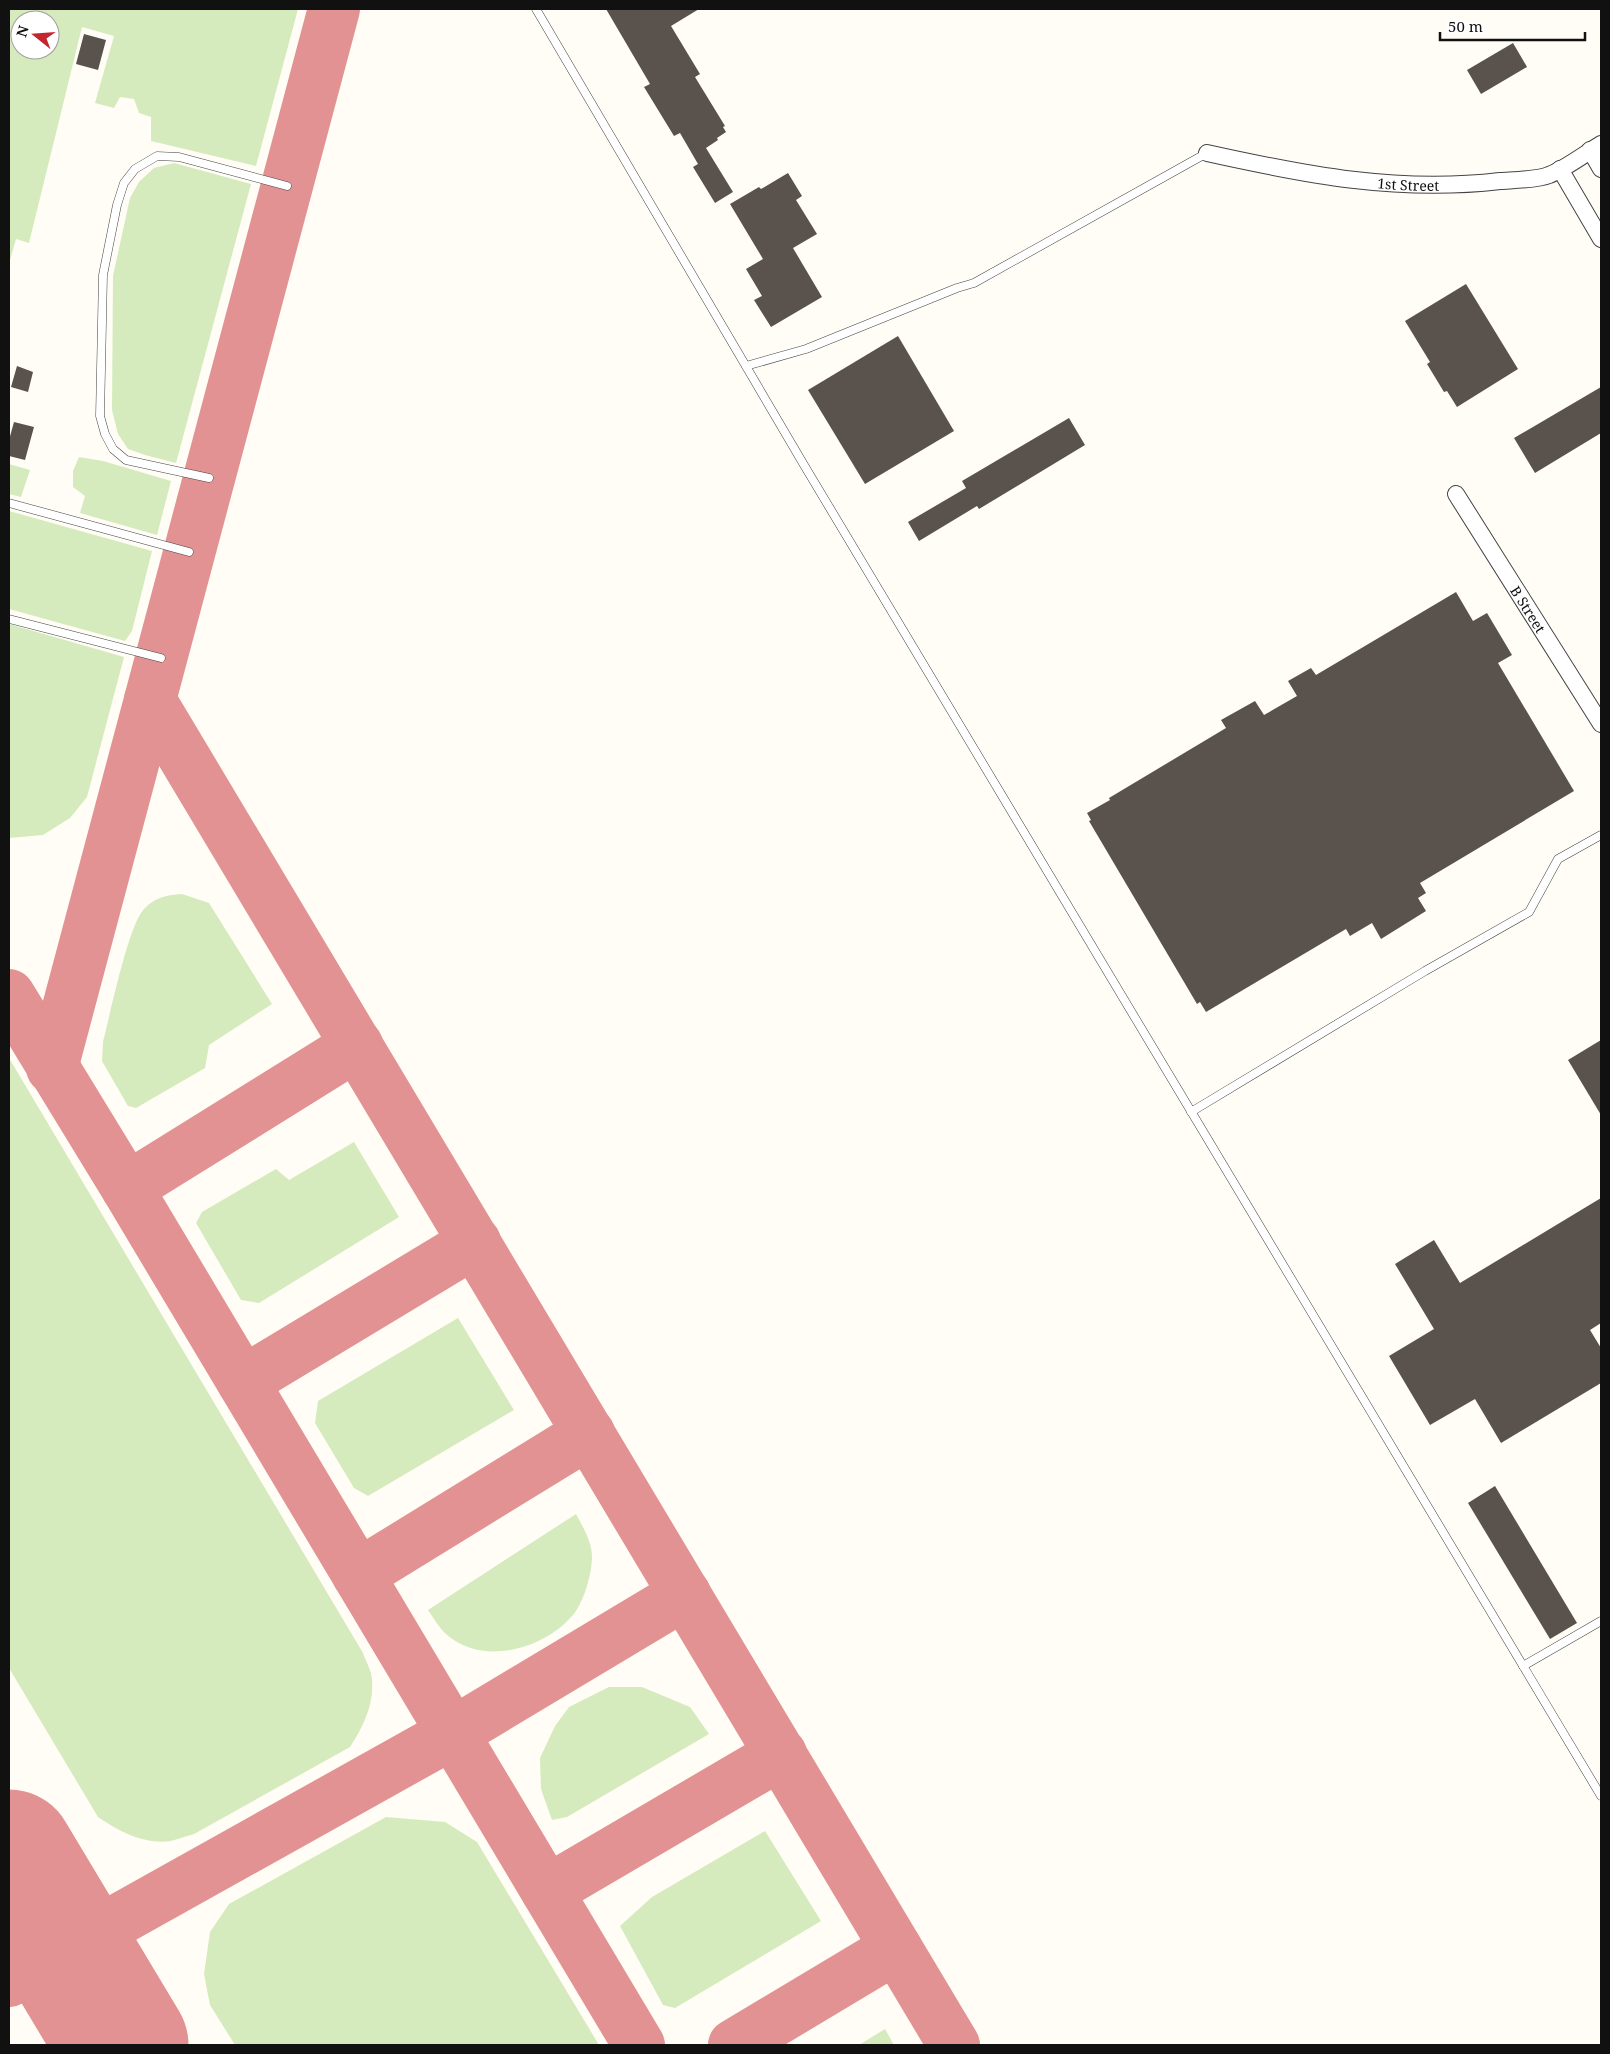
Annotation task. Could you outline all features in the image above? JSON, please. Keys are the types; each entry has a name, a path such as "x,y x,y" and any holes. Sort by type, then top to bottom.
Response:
{"street":[{"name":"1st Street","path":"1207,153 1256,164 1364,182 1413,186 1476,184 1549,176 1596,147"},
{"path":"1596,147 1601,169"},
{"path":"1560,169 1601,239"},
{"name":"B Street","path":"1456,494 1601,724"}],"lane":[{"path":"536,9 746,366 1601,1796"},
{"path":"746,366 806,349 956,288 974,283 1207,153"},
{"path":"209,478 126,460 113,449 105,434 100,416 103,275 117,205 124,183 135,169 156,156 179,157 287,186"},
{"path":"9,503 190,552"},
{"path":"9,619 161,658"},
{"path":"1191,1112 1425,971 1529,912 1558,859 1601,835"},
{"path":"1523,1666 1601,1620"}],"green space":[{"path":"9,9 298,9 256,166 151,141 151,117 139,113 134,99 120,97 114,108 95,103 114,36 82,27 29,243 16,239 9,264"},
{"path":"174,163 251,184 176,463 128,449 118,434 112,410 113,276 130,198 139,182 154,168"},
{"path":"79,457 103,461 171,481 157,535 80,513 85,496 73,487 73,471"},
{"path":"9,464 30,470 21,497 9,494"},
{"path":"9,511 152,551 132,631 125,641 9,609"},
{"path":"9,624 124,657 87,797 70,818 43,835 9,838"},
{"path":"182,894 209,903 272,1004 209,1045 205,1068 136,1108 128,1106 102,1061 103,1042 126,951 138,918 148,905 157,899"},
{"path":"9,1058 363,1653 372,1677 369,1707 363,1724 350,1747 194,1834 171,1841 151,1841 132,1836 98,1817 9,1668"},
{"path":"354,1142 399,1217 259,1303 241,1300 196,1223 202,1212 276,1169 289,1180"},
{"path":"458,1318 514,1410 368,1496 354,1488 315,1423 318,1401"},
{"path":"576,1514 589,1540 592,1551 592,1564 581,1603 573,1615 561,1627 530,1645 512,1650 495,1651 477,1650 461,1644 441,1629 428,1610"},
{"path":"609,1687 642,1687 690,1707 709,1734 567,1817 552,1820 541,1789 540,1758 555,1726 569,1707"},
{"path":"386,1817 445,1822 477,1842 599,2045 235,2045 210,2005 204,1974 210,1932 229,1904"},
{"path":"765,1831 821,1921 675,2008 663,2005 620,1926 652,1897"},
{"path":"885,2029 894,2045 859,2045"}],"building":[{"path":"606,9 699,9 671,26 700,74 695,77 725,126 723,127 726,132 706,148 733,192 715,203 693,167 698,164 680,133 674,136 644,87 650,84"},
{"path":"84,34 106,40 98,70 76,64"},
{"path":"1513,43 1527,67 1481,94 1467,70"},
{"path":"788,173 802,196 796,200 817,234 793,248 822,297 771,327 754,300 762,296 746,269 763,259 730,204"},
{"path":"1466,284 1518,369 1457,407 1447,391 1444,392 1427,364 1430,362 1405,321"},
{"path":"898,336 954,431 865,484 808,390"},
{"path":"17,366 33,372 28,392 11,387"},
{"path":"1601,387 1601,433 1535,473 1514,438"},
{"path":"1069,418 1085,445 979,509 977,506 919,541 908,522 966,488 962,481"},
{"path":"14,422 34,427 25,460 9,456 9,440"},
{"path":"1456,592 1473,621 1487,613 1512,655 1498,663 1574,791 1420,883 1426,893 1418,898 1426,911 1381,939 1372,923 1350,936 1346,929 1206,1012 1200,1002 1197,1004 1089,821 1091,820 1087,813 1226,728 1221,720 1255,701 1264,715 1297,696 1288,681 1311,668 1316,675"},
{"path":"1601,1040 1601,1115 1568,1060"},
{"path":"1601,1198 1601,1323 1590,1330 1601,1348 1601,1383 1501,1443 1475,1399 1430,1425 1389,1356 1434,1329 1395,1264 1434,1240 1460,1283"},
{"path":"1495,1486 1577,1623 1550,1639 1468,1503"}],"taxiway":[{"path":"52,1068 334,9"},
{"path":"150,700 954,2045"},
{"path":"9,995 127,1188 639,2045"},
{"path":"127,1188 357,1045"},
{"path":"243,1382 475,1242"},
{"path":"358,1575 589,1433"},
{"path":"9,1981 453,1733 685,1594"},
{"path":"547,1891 781,1754"},
{"path":"734,2045 896,1948"}],"runway":[{"path":"9,1855 123,2045"}]}
